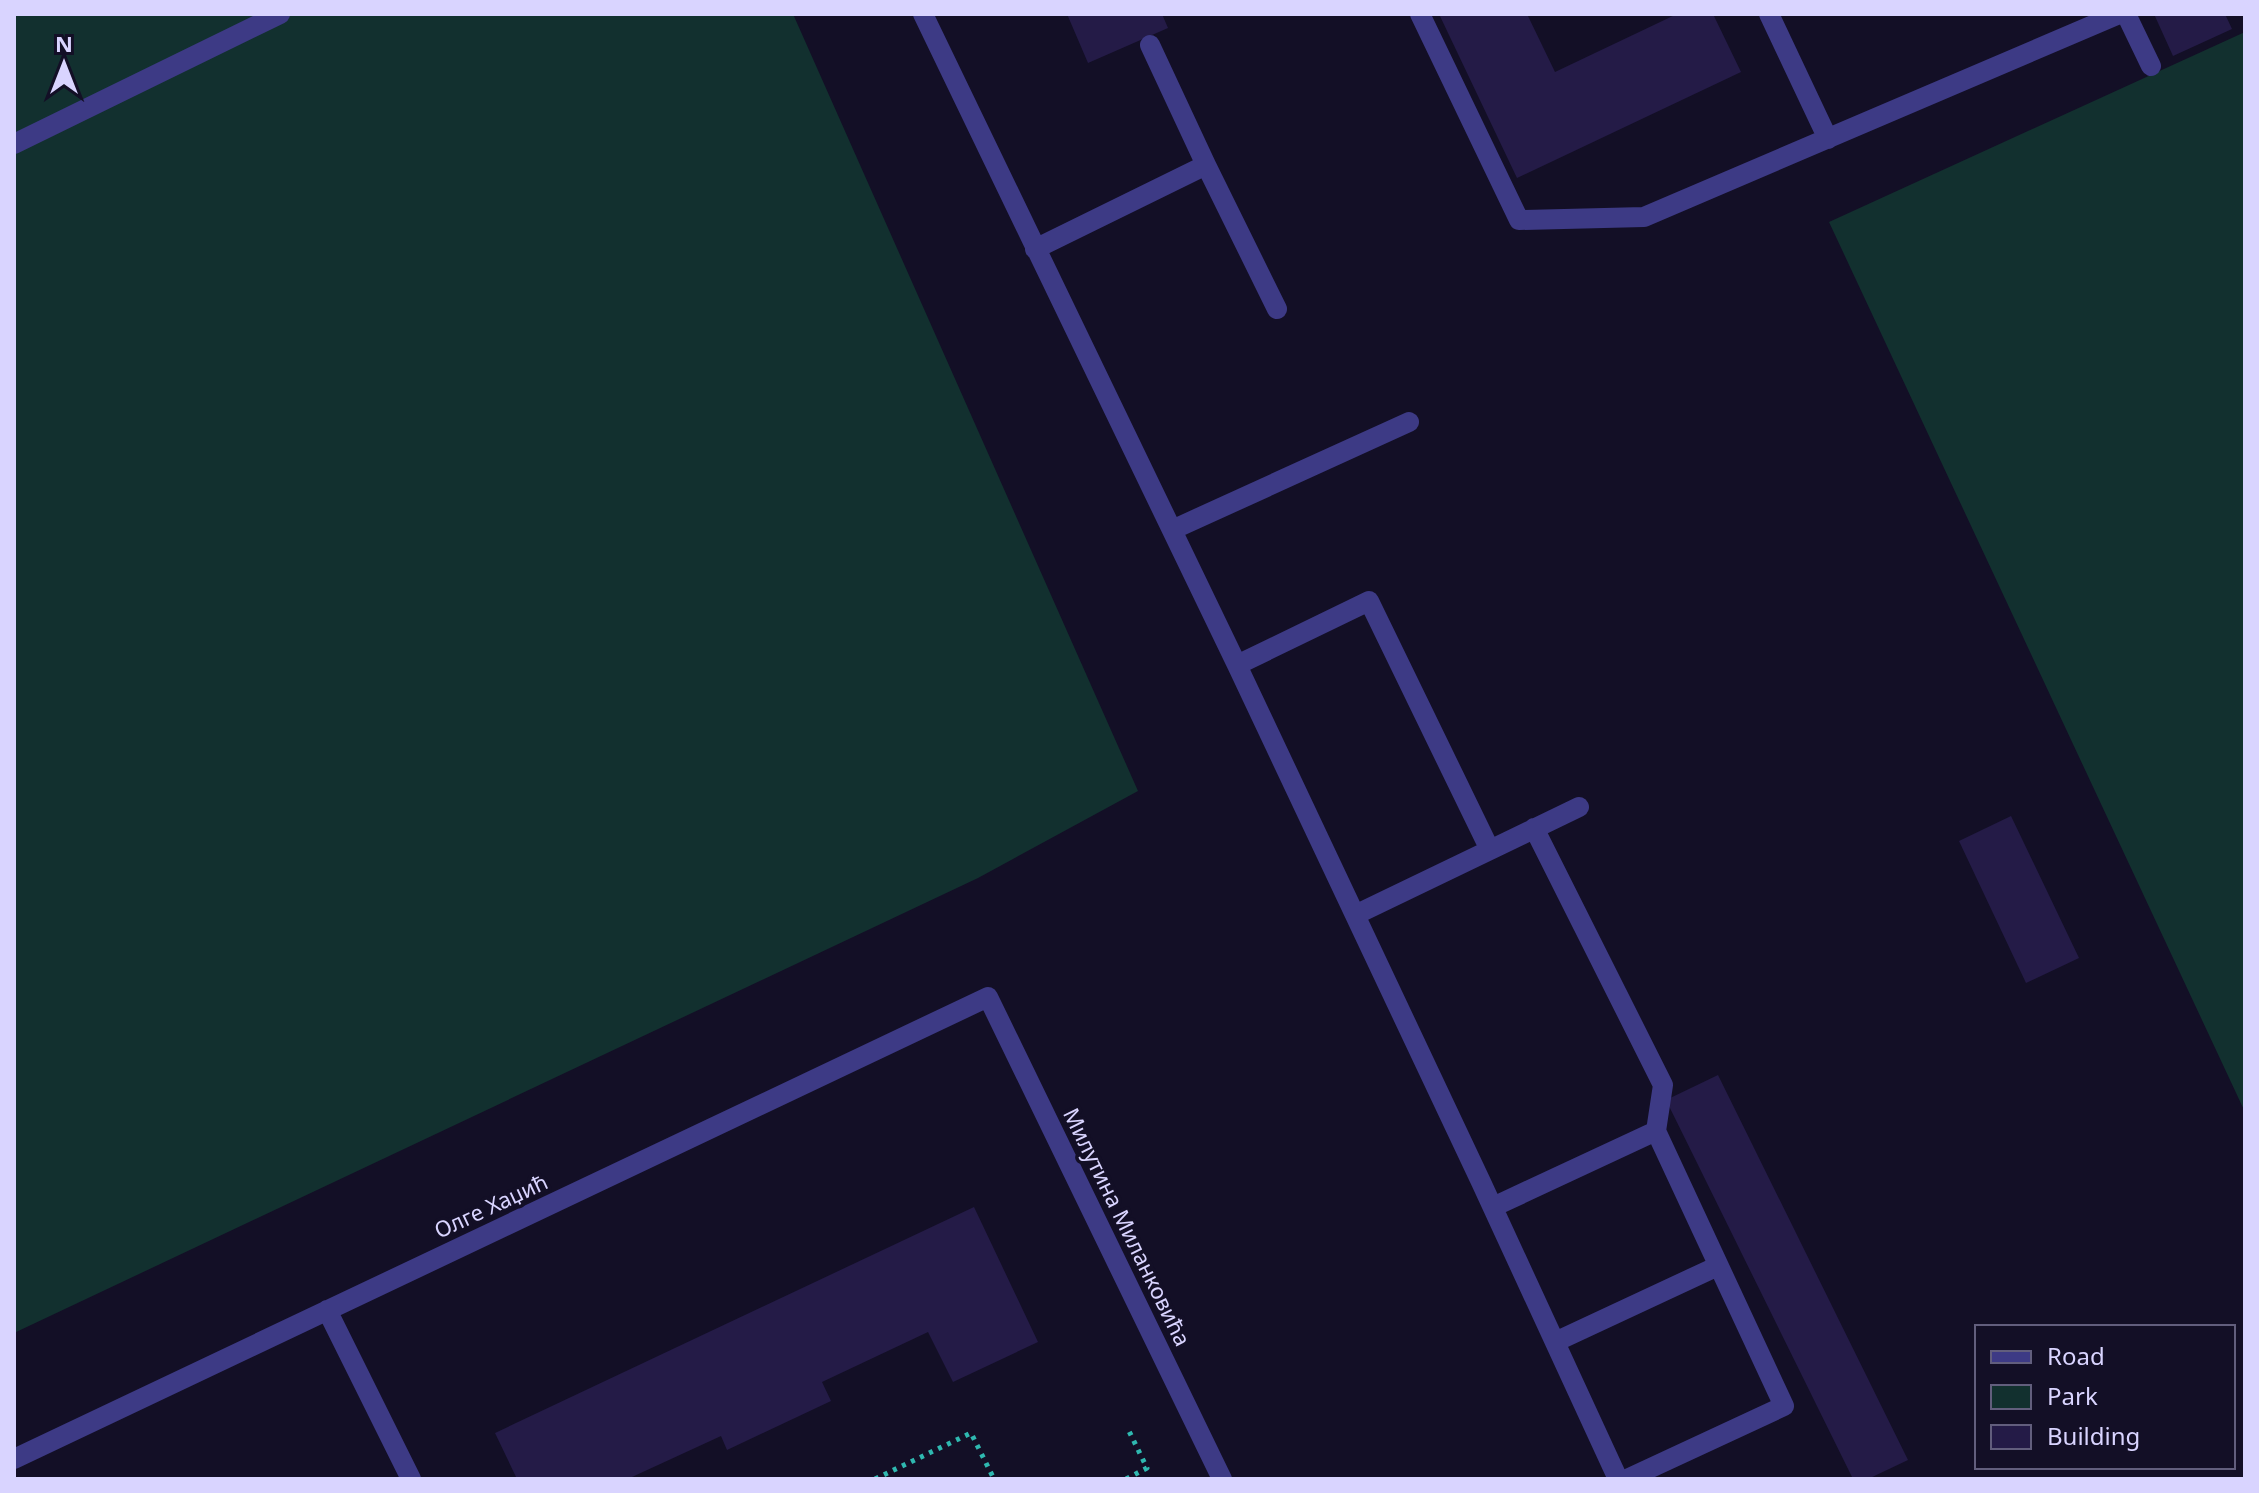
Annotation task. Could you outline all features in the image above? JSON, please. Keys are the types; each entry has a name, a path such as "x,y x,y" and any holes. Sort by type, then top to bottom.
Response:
{"street":[{"path":"14,144 280,14"},
{"path":"923,14 1237,665 1618,1479"},
{"path":"1420,14 1519,220 1644,217 2119,14"},
{"path":"1769,14 1828,139"},
{"path":"2126,14 2151,66"},
{"path":"1150,45 1277,309"},
{"path":"1035,249 1206,165"},
{"path":"1172,530 1409,422"},
{"path":"1237,665 1369,601 1490,850"},
{"path":"1355,915 1579,807"},
{"path":"1534,828 1663,1085 1656,1131 1784,1406 1627,1479"},
{"name":"Олге Хаџић","path":"14,1459 988,997"},
{"name":"Милутина Миланковића","path":"988,997 1222,1479"},
{"path":"1493,1207 1656,1131"},
{"path":"1555,1342 1718,1266"},
{"path":"327,1310 411,1479"}],"path":[{"path":"1126,1479 1147,1468 1127,1427"},
{"path":"875,1479 971,1433 994,1479"}],"green space":[{"path":"14,14 793,14 1138,791 978,878 14,1333"},
{"path":"2245,32 2245,1112 1829,222"}],"building":[{"path":"1067,14 1162,14 1168,28 1088,63"},
{"path":"1439,14 1527,14 1555,72 1677,14 1713,14 1741,72 1517,178"},
{"path":"2154,14 2225,14 2232,29 2173,56"},
{"path":"2011,816 2079,958 2026,983 1959,841"},
{"path":"1718,1075 1908,1460 1868,1479 1853,1479 1666,1100"},
{"path":"974,1207 1038,1342 953,1382 928,1332 822,1382 831,1401 727,1450 721,1436 633,1479 517,1479 495,1433"}]}
